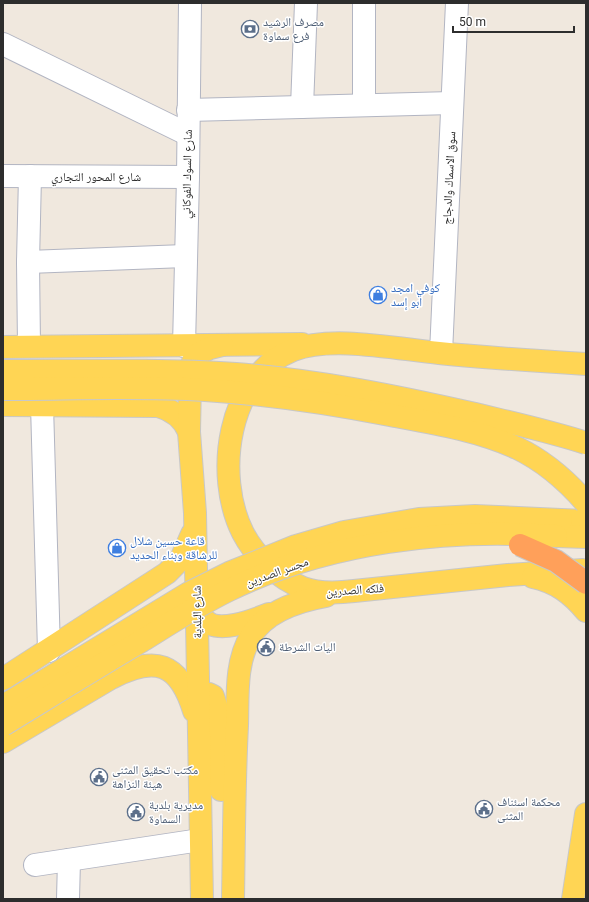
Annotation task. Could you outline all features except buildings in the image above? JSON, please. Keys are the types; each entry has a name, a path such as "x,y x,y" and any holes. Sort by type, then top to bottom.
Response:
{"highway":[{"path":"520,545 556,561 586,583"}],"main road":[{"name":"فلكه الصدرين","path":"586,364 441,354 337,343 310,346 293,350 281,356 259,376 242,401 236,415 229,444 229,474 234,503 242,531 263,561 282,576 304,588 330,593 354,592 508,575 586,570"},
{"path":"3,347 337,343"},
{"path":"91,345 113,349 119,354 125,364 127,377 123,395 117,400 97,405"},
{"name":"شارع البلدية","path":"202,899 195,512 189,432 190,383 193,361 200,353 210,348 222,345"},
{"path":"3,371 196,372 283,379 397,397 524,425 586,442"},
{"path":"3,389 152,388 227,392 296,399 423,421 466,430 518,449 533,457 562,479 586,503"},
{"path":"3,405 158,406 174,412 186,425 189,432"},
{"path":"3,679 49,651 167,573 181,559 187,548 192,534 195,512"},
{"name":"مجسر الصدرين","path":"3,706 189,593 249,564 296,546 344,532 419,519 475,516 586,520"},
{"name":"مجسر الصدرين","path":"3,725 212,599 252,580 301,563 384,543 452,535 504,534 586,537"},
{"path":"508,575 529,576 547,580 564,589 586,611"},
{"path":"196,592 200,612 204,619 209,624 218,626 249,621 314,598 354,592"},
{"path":"233,892 235,760 240,668 244,652 251,636 265,620 288,606"},
{"path":"3,742 111,678 126,670 141,665 157,665 172,672 181,680 199,724"},
{"path":"199,724 202,698 209,694 213,696 218,712 221,821 233,892"},
{"path":"573,899 586,814"}],"street":[{"name":"شارع السوك الفوكاني","path":"184,346 190,3"},
{"path":"302,107 306,3"},
{"path":"364,3 364,105"},
{"name":"سوق الاسماك والدجاج","path":"441,354 457,3"},
{"path":"3,44 187,134"},
{"path":"188,110 452,103"},
{"name":"شارع المحور التجاري","path":"3,176 188,177"},
{"path":"30,176 28,262 30,346"},
{"path":"28,262 185,256"},
{"path":"42,405 49,651"},
{"path":"35,866 200,840"},
{"path":"68,899 69,860"}],"place":[{"name":"مصرف الرشيد فرع سماوة","path":"250,29"},
{"name":"كوفي امجد ابو إسد","path":"378,295"},
{"name":"قاعة حسين شلال للرشاقة وبناء الحديد","path":"117,548"},
{"name":"اليات الشرطة","path":"266,647"},
{"name":"مكتب تحقيق المثنى هيئة النزاهة","path":"99,777"},
{"name":"محكمة اسئناف المثنى","path":"484,809"},
{"name":"مديرية بلدية السماوة","path":"136,812"}]}
